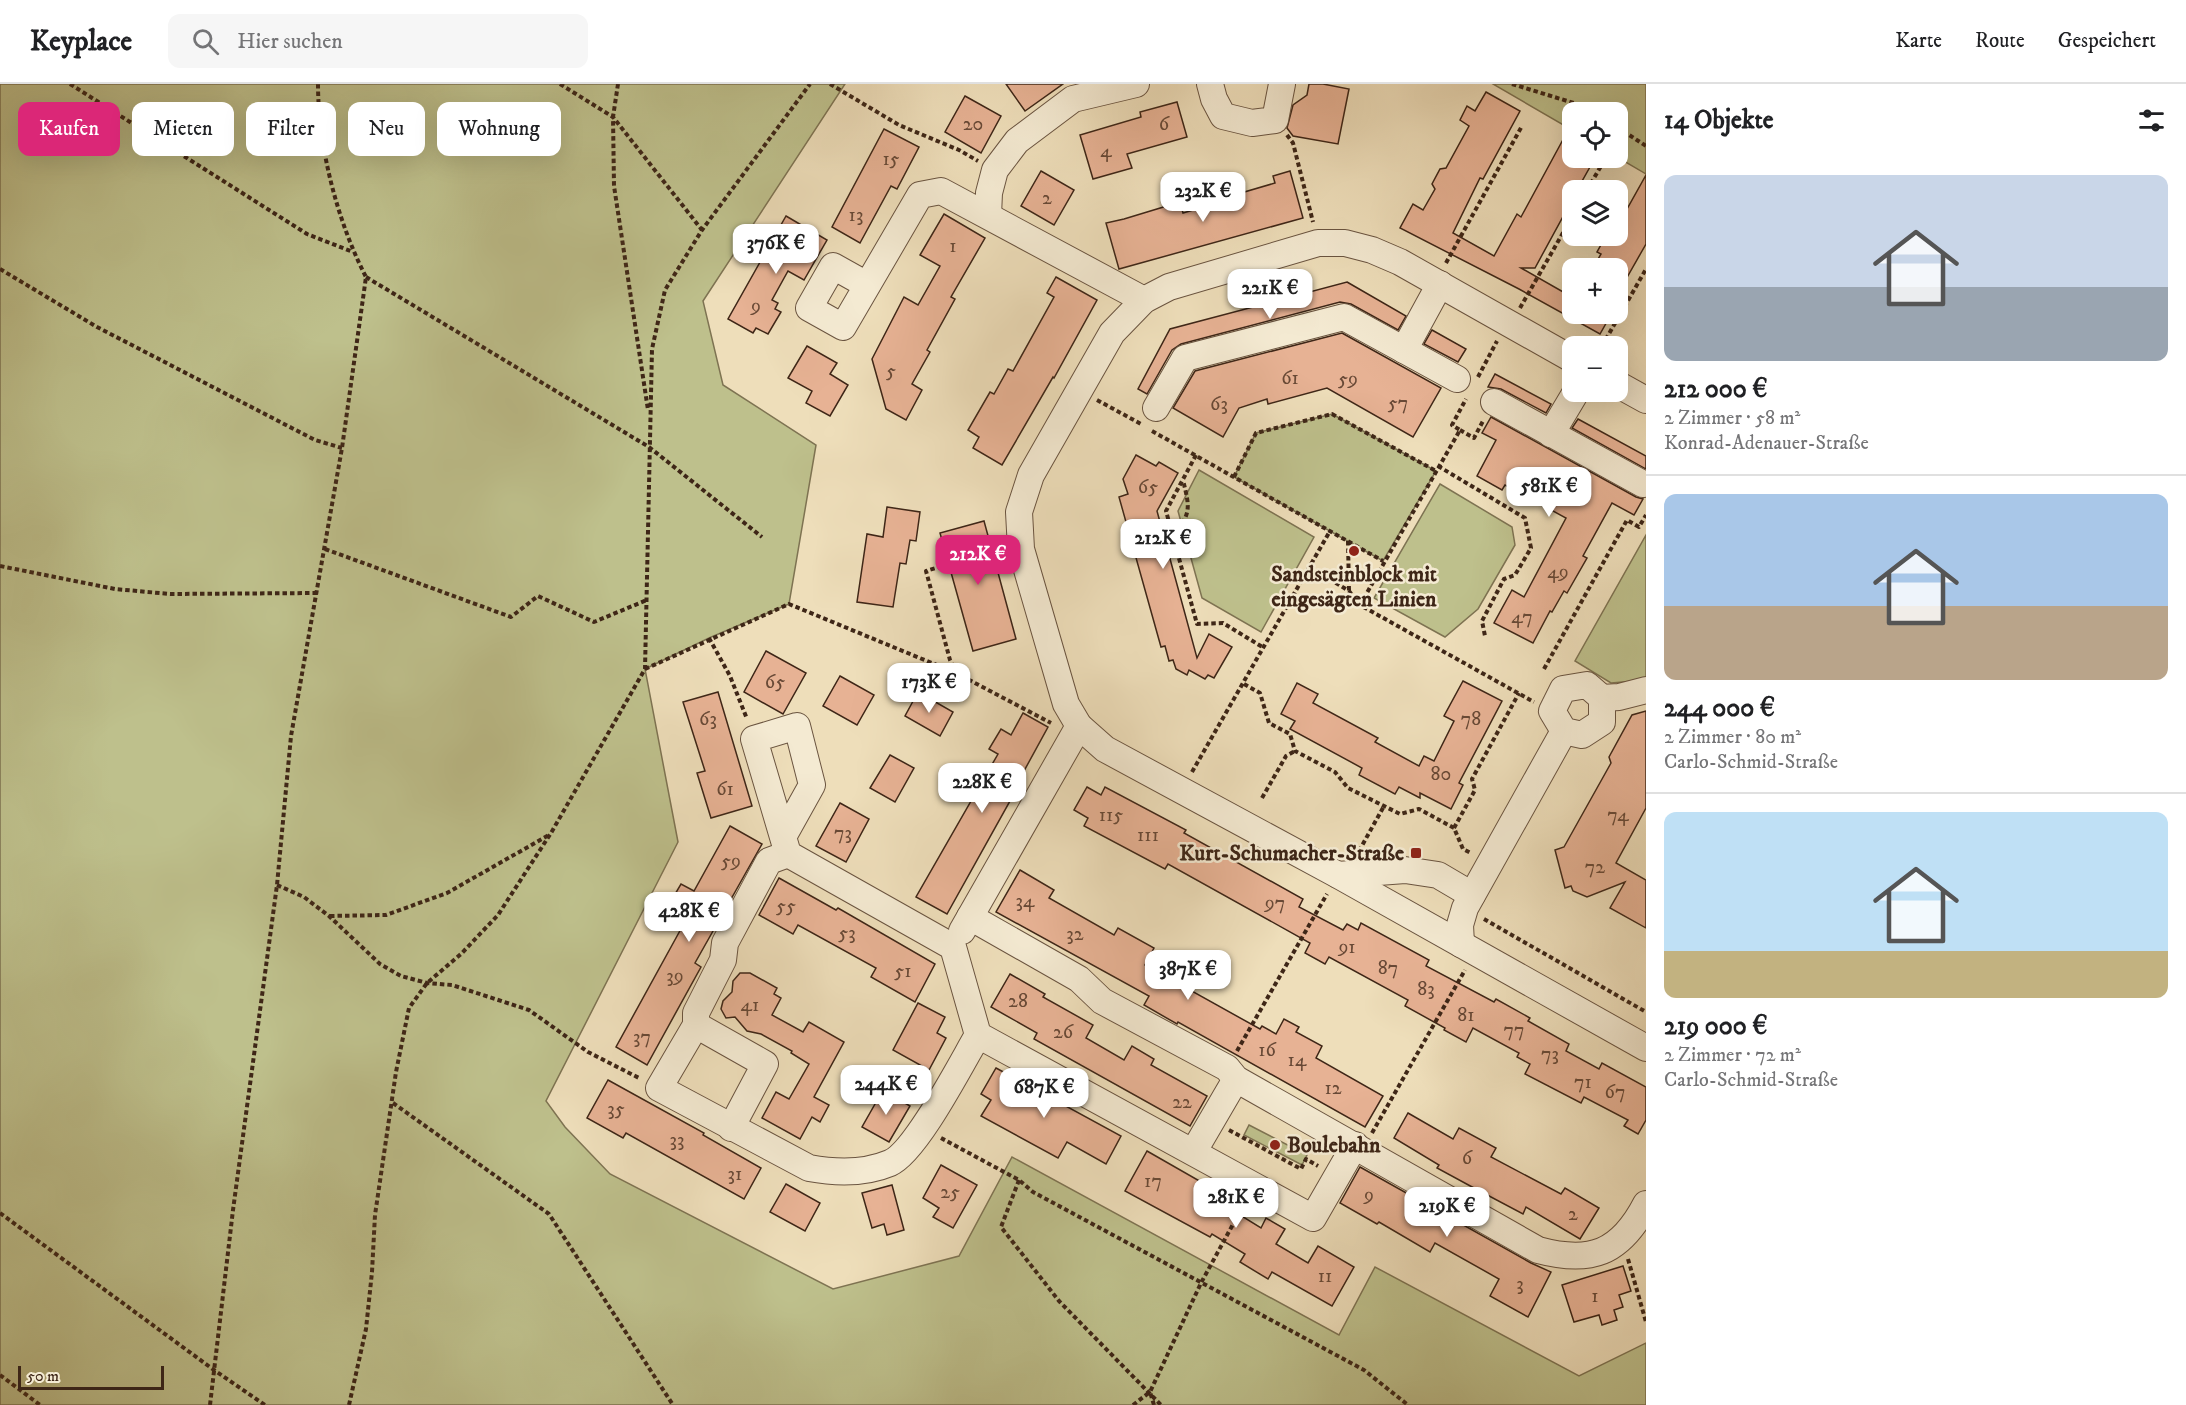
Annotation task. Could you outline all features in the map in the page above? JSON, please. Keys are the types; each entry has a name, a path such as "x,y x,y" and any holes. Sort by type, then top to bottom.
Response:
{"street":[{"path":"988,215 989,193 995,170 1017,141 1073,99 1136,84"},
{"path":"1209,84 1223,116 1252,123 1275,120 1282,84"},
{"path":"867,285 920,195 941,190 1144,300"},
{"path":"1562,353 1400,262 1372,249 1345,243 1318,243 1169,287 1144,300 1112,333 1078,389 1031,475 1019,512 1021,549 1066,704 1079,726 1105,749 1338,875 1463,956 1646,1048"},
{"path":"1404,350 1438,283"},
{"path":"1156,408 1185,358 1344,317 1466,387"},
{"path":"1628,390 1646,400"},
{"path":"1494,402 1643,484"},
{"path":"1551,434 1570,402"},
{"path":"1463,956 1460,926 1468,902 1490,863 1558,721 1563,689 1587,685 1602,698 1619,697 1646,690"},
{"path":"1558,721 1582,735 1602,722 1602,698"},
{"path":"978,1035 910,1145 892,1162 864,1170 832,1172 809,1168 659,1088 696,1025 696,1013 723,960 725,943 769,861 786,845 812,785 797,726 754,739 786,845 953,947 978,1035 1313,1218 1355,1145"},
{"path":"953,947 1079,726"},
{"path":"1338,875 1405,870 1438,875 1468,902"},
{"path":"970,917 1079,978 1102,1001 1232,1073 1538,1250 1563,1257 1585,1256 1605,1250 1622,1238 1638,1220 1646,1204"},
{"path":"696,1025 765,1064 731,1128"},
{"path":"1194,1151 1212,1120 1232,1073"}],"path":[{"path":"70,84 307,234 353,252"},
{"path":"318,84 318,114 328,171 353,252 366,277 648,447 762,537"},
{"path":"560,84 613,117 702,230"},
{"path":"618,84 613,117 614,186 650,422"},
{"path":"349,1405 366,1329 375,1215 400,1049 409,1008 427,983 460,954 498,915 551,833 645,669 648,447 652,349 665,290 702,230 810,84"},
{"path":"830,84 899,126 959,150"},
{"path":"1512,84 1570,102"},
{"path":"1275,120 1293,143 1318,243"},
{"path":"1438,283 1522,126"},
{"path":"1628,134 1646,146"},
{"path":"1474,438 1452,425 1466,387 1509,322 1562,234"},
{"path":"0,269 98,327 315,440 342,448"},
{"path":"1608,336 1646,269"},
{"path":"210,1405 233,1210 277,885 291,736 326,549 366,277"},
{"path":"1078,389 1383,561"},
{"path":"1234,477 1256,433 1332,414 1436,471"},
{"path":"1360,605 1383,561 1460,430"},
{"path":"1196,455 1166,511 1197,624 1223,623 1264,648"},
{"path":"1438,466 1526,518 1531,548 1515,575 1504,579 1482,621 1485,636"},
{"path":"1174,537 1188,517 1188,501 1183,479"},
{"path":"1544,669 1628,520 1639,527 1646,515"},
{"path":"1182,791 1330,531"},
{"path":"1347,540 1349,591"},
{"path":"326,549 511,617 538,596 594,622 647,600"},
{"path":"949,564 926,571 950,660 956,673"},
{"path":"0,566 115,589 170,594 317,593"},
{"path":"1310,567 1349,591 1360,605 1519,693 1558,721"},
{"path":"645,669 709,638 789,604 956,673 1061,729 1079,726"},
{"path":"709,638 730,676 754,739"},
{"path":"1244,684 1260,693 1269,723 1290,734 1295,751 1335,772 1348,788 1400,814 1419,809 1454,828 1463,849 1490,863"},
{"path":"1454,828 1475,790 1472,779 1519,693"},
{"path":"1262,798 1286,756 1295,751"},
{"path":"1359,852 1384,806"},
{"path":"329,916 386,915 447,893 551,833"},
{"path":"1232,1073 1338,875"},
{"path":"277,885 304,897 329,916 380,964 401,976 427,983 452,985 529,1010 588,1052 659,1088"},
{"path":"1468,902 1646,1012"},
{"path":"1383,1113 1463,956"},
{"path":"393,1103 549,1214 673,1405"},
{"path":"1212,1120 1301,1169 1306,1159 1337,1176"},
{"path":"922,1127 1019,1180 1033,1192 1364,1370 1408,1405"},
{"path":"1019,1180 1001,1227 1059,1301 1161,1405"},
{"path":"1133,1405 1150,1392 1201,1283 1254,1185"},
{"path":"0,1213 265,1405"},
{"path":"1622,1238 1646,1322"},
{"path":"0,1375 40,1405"},
{"path":"1150,1392 1154,1405"}],"green space":[{"path":"0,84 845,84 703,301 723,385 816,445 789,604 709,638 645,669 678,842 546,1101 565,1127 610,1174 833,1289 959,1256 1012,1157 1339,1335 1375,1267 1579,1376 1646,1343 1646,1405 0,1405"},
{"path":"1493,84 1646,84 1646,174 1628,163 1628,102 1562,102 1562,124"},
{"path":"1332,414 1436,471 1383,561 1234,477 1256,433"},
{"path":"1199,470 1314,537 1261,632 1202,598 1178,511"},
{"path":"1440,484 1512,527 1515,545 1478,609 1445,637 1374,598"},
{"path":"1646,535 1646,680 1611,683 1575,661"},
{"name":"Boulebahn","path":"1249,1125 1307,1155 1302,1165 1244,1135"}],"building":[{"path":"1006,84 1063,84 1025,111"},
{"path":"1309,84 1349,89 1338,144 1293,136 1287,128 1293,105 1307,95"},
{"path":"1486,92 1520,111 1483,179 1480,178 1453,233 1494,256 1517,214 1521,217 1562,141 1562,168 1589,168 1583,180 1562,180 1562,218 1535,268 1521,268 1562,291 1562,313 1400,228 1413,204 1423,210 1435,189 1432,184 1440,169 1446,168 1469,126 1460,120 1467,106 1475,111"},
{"path":"965,96 1001,116 981,153 945,132"},
{"path":"1177,102 1187,137 1127,154 1132,168 1093,179 1080,135 1141,117 1140,112"},
{"path":"884,129 919,147 897,189 891,186 860,243 832,227"},
{"path":"1041,171 1074,190 1054,225 1021,206"},
{"path":"1290,171 1303,218 1119,269 1106,223 1180,202 1183,213 1217,203 1216,197 1233,192 1234,195 1275,183 1273,176"},
{"path":"1646,175 1646,244 1628,276 1628,258 1599,258 1601,254 1597,252 1600,246 1628,246 1628,207"},
{"path":"944,214 985,238 951,297 955,299 927,350 930,352 912,384 922,390 906,420 886,409 872,359 904,297 918,305 940,266 920,255"},
{"path":"786,216 827,240 804,280 788,271 772,300 778,303 775,309 781,312 768,334 756,328 753,333 728,319"},
{"path":"1056,277 1097,300 1002,465 973,448 979,437 968,430 990,392 994,394 1008,369 1013,371 1054,297 1047,293"},
{"path":"1347,282 1406,316 1398,330 1351,304 1340,302 1181,344 1172,350 1147,394 1138,389 1170,329"},
{"path":"1582,324 1606,324 1600,334"},
{"path":"1432,330 1466,349 1458,362 1424,344"},
{"path":"1342,333 1441,388 1413,437 1327,388 1268,404 1267,399 1239,408 1223,437 1173,408 1195,371"},
{"path":"807,346 837,363 830,374 848,385 830,416 806,403 812,391 788,378"},
{"path":"1495,374 1551,404 1546,413 1501,389 1488,387"},
{"path":"1491,417 1643,499 1634,515 1612,503 1583,556 1587,558 1567,593 1564,591 1552,612 1550,611 1533,643 1494,623 1512,590 1524,597 1566,518 1505,485 1502,490 1477,476 1496,440 1482,433"},
{"path":"1578,419 1646,456 1646,469 1572,428"},
{"path":"1136,455 1156,466 1159,462 1178,473 1157,511 1197,658 1209,634 1232,647 1214,678 1208,675 1205,679 1189,670 1187,675 1176,669 1173,660 1169,661 1165,646 1161,647 1119,497 1128,494 1123,479"},
{"path":"887,507 920,512 916,541 910,540 906,564 900,563 893,607 857,602 867,534 883,537"},
{"path":"984,521 1016,639 973,651 940,533"},
{"path":"766,651 806,673 783,714 744,692"},
{"path":"840,676 874,695 857,725 823,706"},
{"path":"1463,681 1502,701 1459,783 1463,785 1451,809 1420,793 1420,798 1399,787 1395,794 1359,775 1362,768 1290,729 1295,721 1281,714 1297,683 1318,694 1313,703 1378,738 1375,742 1419,766 1424,756 1434,761 1454,721 1444,716"},
{"path":"718,692 752,806 711,818 697,773 705,771 683,702"},
{"path":"918,692 953,712 940,736 905,716"},
{"path":"1646,711 1646,808 1616,863 1646,880 1646,928 1610,908 1625,882 1587,897 1573,891 1571,886 1565,888 1555,850 1564,847 1611,763 1609,757 1632,715"},
{"path":"1023,713 1048,727 1018,782 1020,783 947,914 916,897 998,754 989,749 1001,729 1011,735"},
{"path":"890,755 914,768 895,802 870,788"},
{"path":"1087,787 1101,795 1105,787 1186,830 1184,833 1303,899 1299,907 1343,930 1347,924 1358,930 1361,923 1429,960 1426,966 1530,1018 1528,1021 1569,1044 1566,1051 1599,1069 1602,1063 1646,1087 1646,1120 1638,1134 1624,1126 1628,1120 1584,1097 1581,1103 1525,1074 1530,1064 1517,1057 1519,1053 1473,1028 1466,1042 1405,1006 1408,1000 1329,957 1325,964 1305,953 1310,943 1168,864 1165,869 1084,826 1088,818 1074,810"},
{"path":"840,803 869,819 846,862 816,846"},
{"path":"730,826 762,844 695,963 701,967 647,1065 616,1047 682,927 678,924 686,910 671,901 681,884 694,891"},
{"path":"1020,870 1054,890 1049,898 1114,935 1118,928 1154,948 1145,965 1260,1029 1262,1026 1276,1034 1284,1019 1299,1027 1296,1032 1322,1046 1316,1058 1383,1096 1365,1127 1144,1005 1149,996 996,912"},
{"path":"779,878 836,910 838,908 935,964 915,1002 871,977 876,968 798,925 793,934 759,915"},
{"path":"740,973 750,973 777,988 774,994 781,998 772,1015 803,1032 809,1022 844,1042 814,1097 829,1105 820,1122 812,1117 800,1139 762,1118 776,1092 789,1099 809,1064 791,1053 792,1051 761,1034 747,1031 735,1017 726,1018 721,1009 723,1001 732,992 733,981"},
{"path":"1010,974 1045,994 1043,997 1093,1025 1086,1038 1124,1060 1132,1046 1154,1059 1151,1065 1207,1096 1190,1126 1034,1039 1037,1033 991,1007"},
{"path":"918,1003 945,1017 937,1033 946,1038 929,1070 893,1050"},
{"path":"996,1068 1121,1136 1106,1164 1067,1142 1058,1158 981,1116 991,1100 981,1094"},
{"path":"608,1080 704,1133 703,1135 761,1168 744,1199 626,1133 623,1138 587,1118"},
{"path":"883,1090 910,1106 889,1142 862,1127"},
{"path":"1408,1113 1453,1139 1459,1128 1496,1148 1491,1157 1561,1194 1565,1188 1599,1208 1580,1239 1526,1207 1523,1214 1437,1168 1439,1165 1394,1138"},
{"path":"1147,1151 1231,1199 1227,1207 1261,1228 1266,1218 1285,1229 1276,1244 1308,1263 1318,1246 1354,1267 1332,1306 1272,1272 1268,1279 1240,1262 1245,1254 1212,1234 1210,1237 1125,1191"},
{"path":"941,1165 977,1185 953,1228 933,1217 939,1208 923,1198"},
{"path":"1360,1167 1551,1272 1528,1317 1490,1296 1499,1279 1435,1243 1430,1252 1379,1222 1377,1224 1340,1203"},
{"path":"786,1184 820,1203 805,1231 770,1212"},
{"path":"892,1185 904,1230 887,1235 884,1224 872,1228 862,1193"},
{"path":"1623,1266 1631,1291 1619,1295 1623,1307 1614,1310 1617,1320 1602,1325 1599,1315 1574,1322 1562,1285"}],"place":[{"name":"Sandsteinblock mit eingesägten Linien","path":"1354,551"},
{"name":"Kurt-Schumacher-Straße","path":"1416,853"},
{"name":"Boulebahn","path":"1275,1145"}]}
